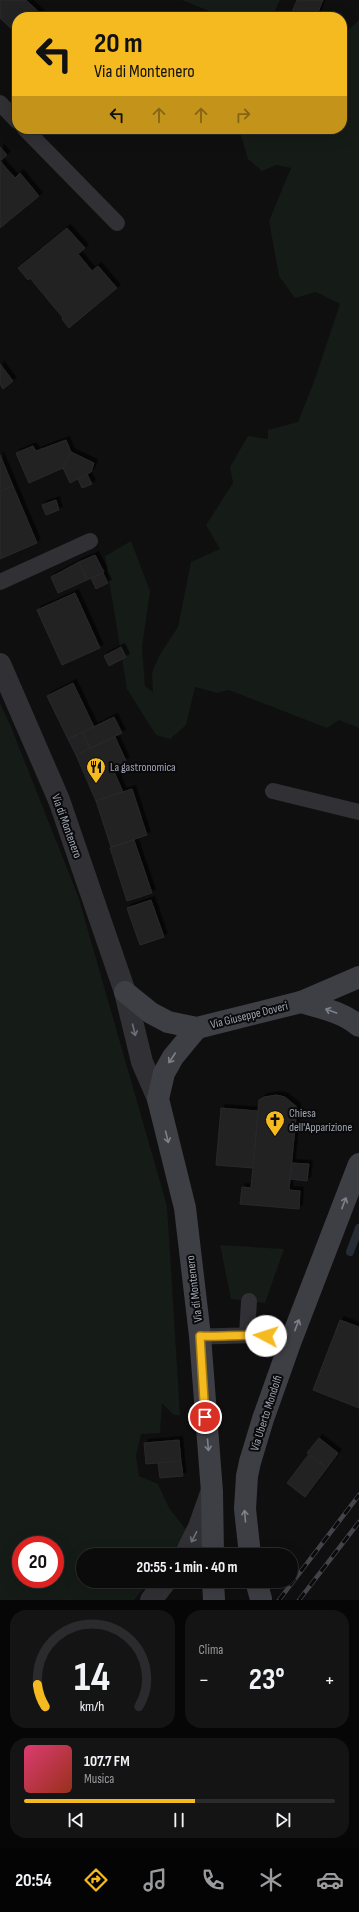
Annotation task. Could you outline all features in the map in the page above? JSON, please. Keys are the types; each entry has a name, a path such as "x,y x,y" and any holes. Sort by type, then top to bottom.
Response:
{"main road":[{"name":"Via Giuseppe Doveri","path":"197,1028 301,1002 359,977"},
{"path":"125,992 151,1013 168,1022 197,1028"},
{"name":"Via Giuseppe Doveri","path":"301,1002 327,1009 350,1018 359,1026"},
{"name":"Via di Montenero","path":"197,1028 172,1057 164,1073 158,1099 184,1208 200,1336 212,1492 213,1548"},
{"name":"Via Uberto Mondolfi","path":"249,1548 245,1509 249,1469 263,1419 359,1164"},
{"path":"213,1588 214,1600"}],"street":[{"name":"Via di Montenero","path":"0,664 59,800 125,992 142,1062 158,1099"},
{"path":"188,1548 199,1526 212,1492"},
{"path":"152,1600 161,1588"}],"lane":[{"path":"0,103 12,116"},
{"path":"30,134 117,223"},
{"path":"0,582 90,541"},
{"path":"273,791 359,812"},
{"path":"247,1334 249,1301"},
{"path":"200,1336 221,1337 247,1334 266,1336"}],"shaded area":[{"path":"182,0 280,0 274,12 209,11"},
{"path":"359,20 359,728 339,720 327,728 229,690 217,693 195,687 186,725 170,739 156,735 127,689 105,556 131,541 150,591 142,647 145,686 153,692 152,673 159,656 178,627 191,562 220,549 206,525 233,483 230,467 248,436 268,439 268,430 298,422 315,379 340,304 316,292 295,298 279,276 269,221 291,168 276,165 262,171 248,159 240,134 347,134 347,31"},
{"path":"0,703 11,727 78,896 167,1206 180,1415 174,1415 162,1403 160,1433 141,1434 136,1456 139,1476 158,1484 169,1508 187,1531 175,1548 76,1548 76,1588 144,1588 134,1600 0,1600"},
{"path":"220,1245 284,1249 265,1303 231,1299"}],"building":[{"path":"0,0 26,0 39,12 12,12 12,29 0,18"},
{"path":"297,0 323,0 318,12 292,12"},
{"path":"0,147 7,155 0,161"},
{"path":"0,161 15,178 20,173 39,196 0,228"},
{"path":"67,228 85,248 78,254 92,271 98,266 117,288 69,328 62,319 63,318 30,278 28,280 18,268"},
{"path":"0,364 13,381 3,389 0,384"},
{"path":"66,440 71,452 63,468 29,483 16,453 33,446 36,451"},
{"path":"71,452 94,463 91,472 70,483 63,468"},
{"path":"0,455 13,486 0,491"},
{"path":"87,474 92,484 82,488 78,479"},
{"path":"13,486 37,543 0,559 0,491"},
{"path":"56,500 59,510 46,515 42,505"},
{"path":"95,555 104,572 87,580 79,562"},
{"path":"79,562 87,580 58,593 51,577"},
{"path":"103,573 108,583 96,589 91,578"},
{"path":"75,593 100,648 62,665 37,610"},
{"path":"121,647 126,657 109,666 104,656"},
{"path":"73,683 94,727 68,739 47,696"},
{"path":"114,717 122,733 90,748 83,732"},
{"path":"83,732 90,748 76,755 68,739"},
{"path":"115,737 126,761 112,767 123,792 96,801 76,755"},
{"path":"132,789 147,835 111,847 96,801"},
{"path":"134,840 152,893 127,901 110,848"},
{"path":"151,900 164,937 140,945 127,908"},
{"name":"Chiesa dell'Apparizione","path":"277,1095 285,1097 297,1107 289,1190 300,1191 299,1209 240,1204 242,1187 251,1188 259,1100 264,1097"},
{"path":"221,1108 258,1111 253,1168 216,1165"},
{"path":"292,1163 309,1164 307,1181 290,1179"},
{"path":"340,1320 359,1327 359,1408 313,1390"},
{"path":"319,1438 338,1453 327,1468 307,1453"},
{"path":"179,1440 181,1461 146,1464 144,1443"},
{"path":"309,1454 327,1468 305,1497 287,1483"},
{"path":"181,1461 183,1476 160,1478 158,1463"}],"waterway":[{"path":"350,1252 359,1228"}],"railway":[{"path":"279,1600 359,1495"},
{"path":"299,1600 359,1522"}],"place":[{"name":"La gastronomica","path":"96,784"},
{"name":"Chiesa dell'Apparizione","path":"275,1137"}],"route":[{"path":"205,1417 200,1336 221,1337 247,1334 266,1336"}]}
